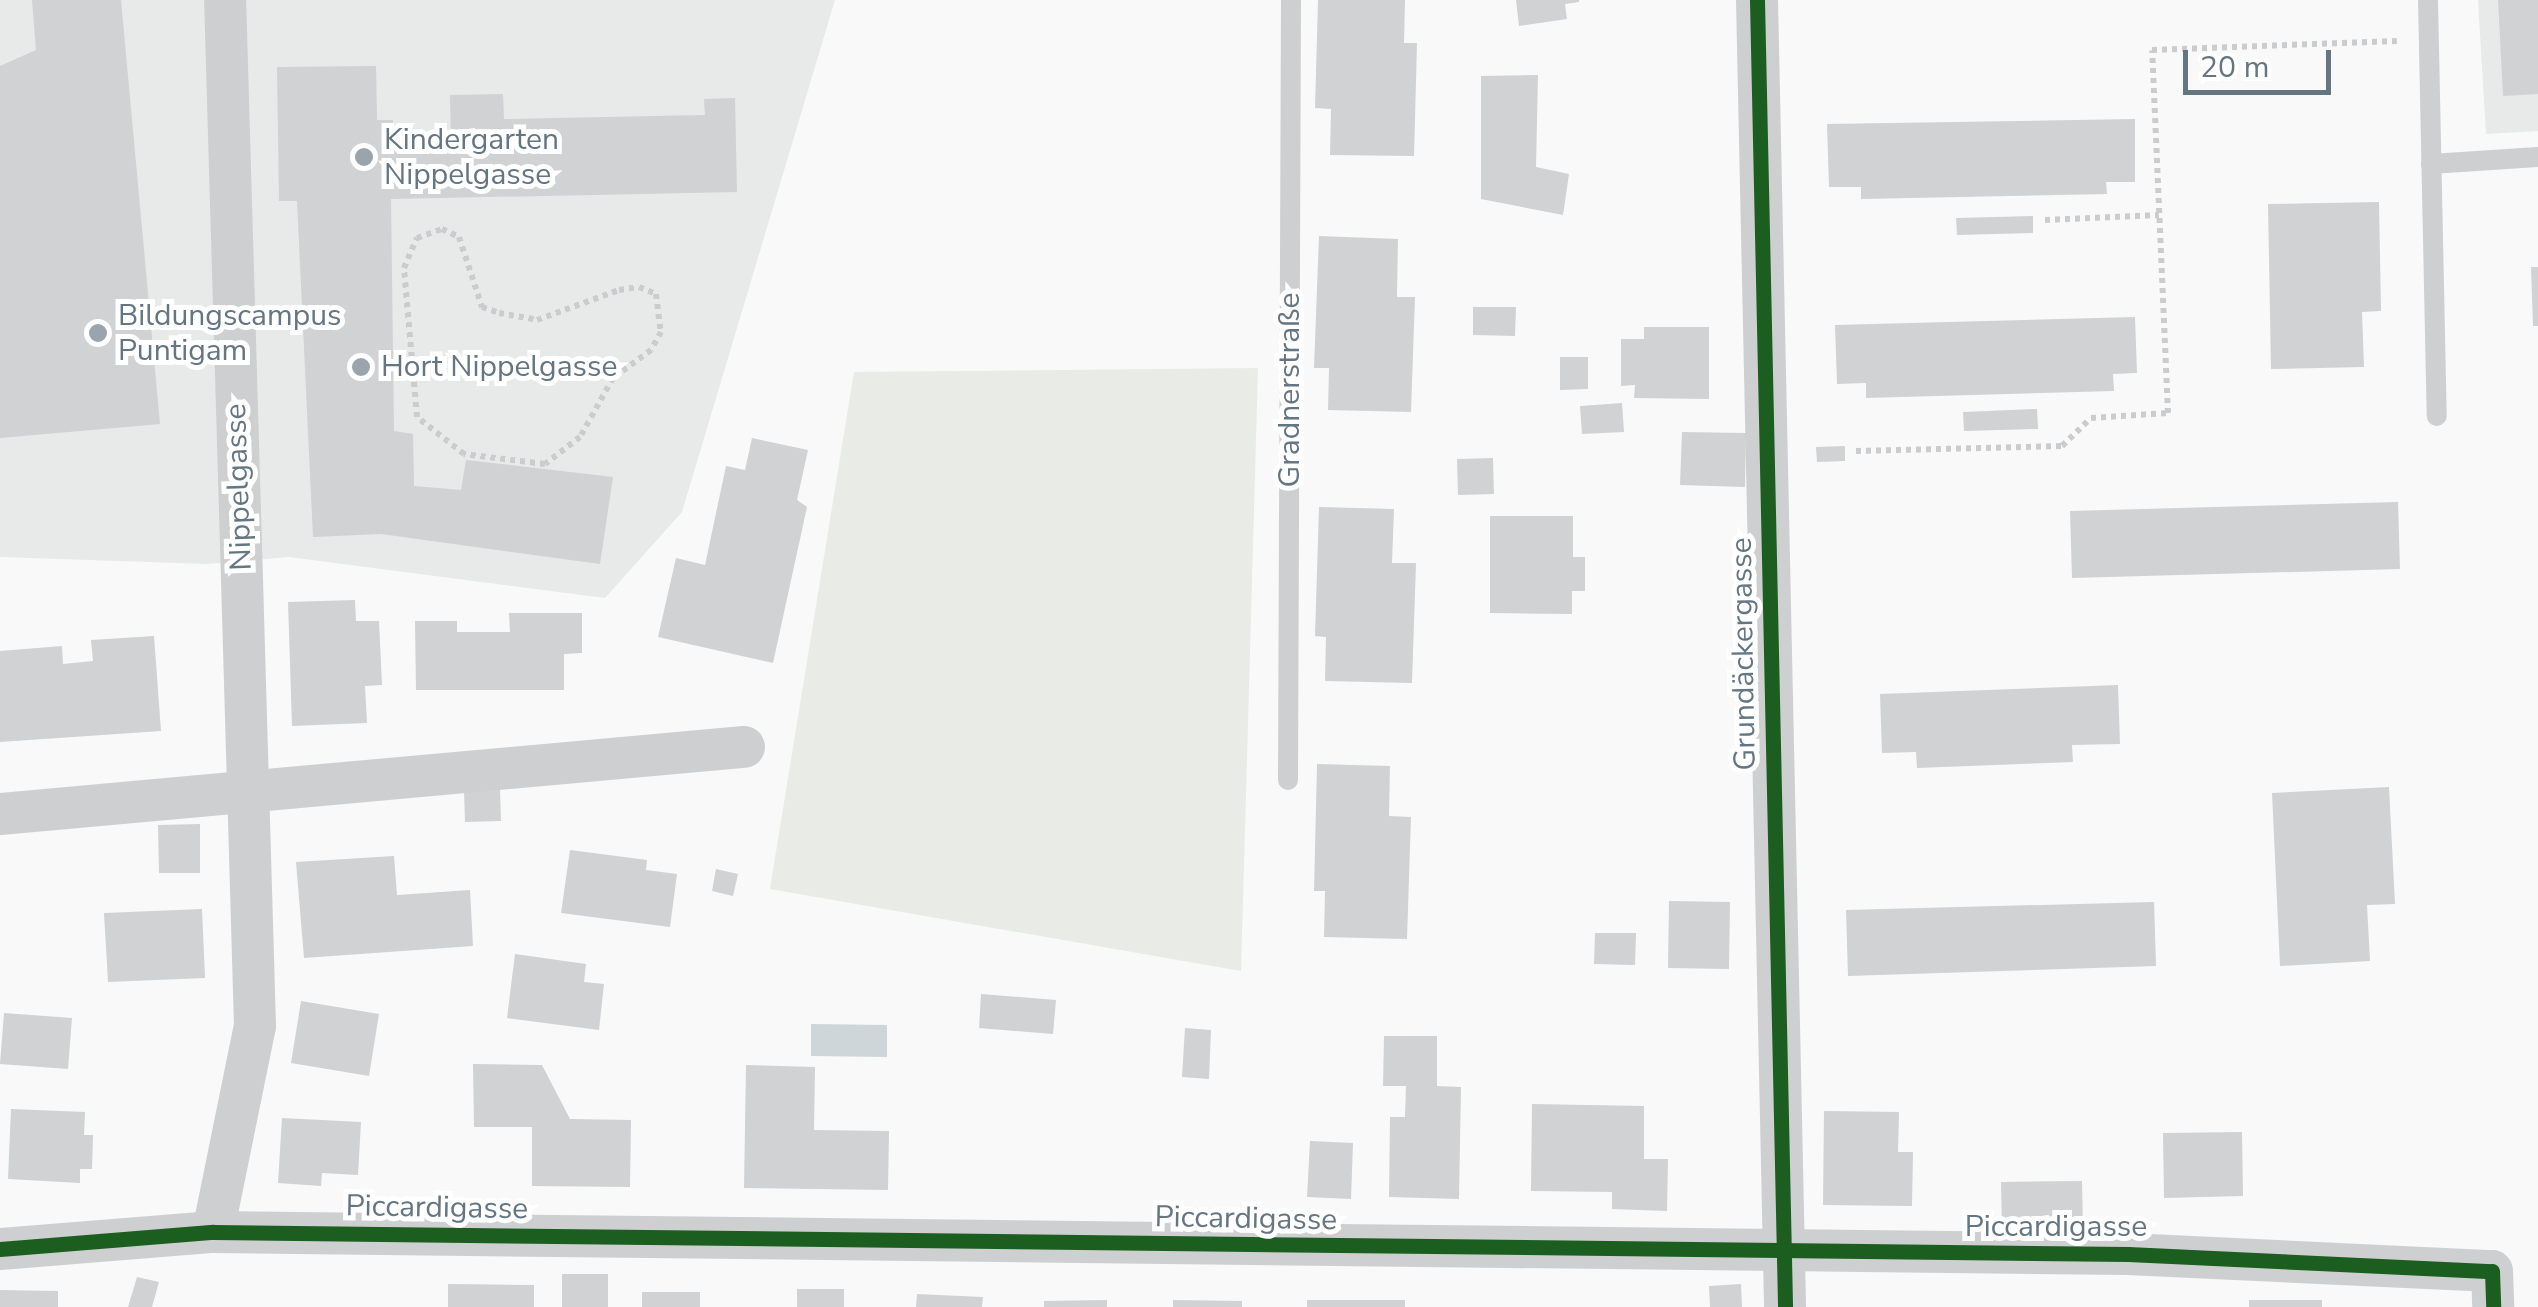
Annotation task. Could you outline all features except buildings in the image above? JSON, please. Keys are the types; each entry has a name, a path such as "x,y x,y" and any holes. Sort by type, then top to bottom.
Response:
{"street":[{"name":"Nippelgasse","path":"213,1232 254,1026 225,0"},
{"name":"Grundäckergasse","path":"1757,0 1785,1307"},
{"path":"0,814 744,747"},
{"name":"Piccardigasse","path":"0,1249 213,1232 1785,1255 2128,1254 2493,1289"}],"lane":[{"name":"Gradnerstraße","path":"1288,780 1292,0"},
{"path":"2428,0 2438,416"},
{"path":"2431,164 2538,157"}],"path":[{"path":"1856,451 2062,446 2092,418 2168,413 2152,50 2428,40"},
{"path":"2044,220 2159,215"},
{"path":"428,230 459,237 482,306 514,318 537,320 619,290 639,287 656,294 661,332 651,350 612,378 580,437 545,464 464,454 417,417 413,406 404,268 417,238 428,230"}],"shaded area":[{"path":"0,0 835,0 682,512 605,598 289,557 207,564 0,557"},
{"path":"2478,0 2538,0 2538,131 2486,134"},
{"path":"1258,368 1241,971 770,889 854,372"},
{"path":"811,1024 887,1025 887,1057 811,1056"}],"cycle path":[{"path":"1757,0 1785,1307"},
{"path":"0,1249 213,1232 2128,1254 2492,1271 2493,1307"}],"place":[{"name":"Kindergarten Nippelgasse","path":"364,157"},
{"name":"Bildungscampus Puntigam","path":"98,333"},
{"name":"Hort Nippelgasse","path":"361,367"}]}
